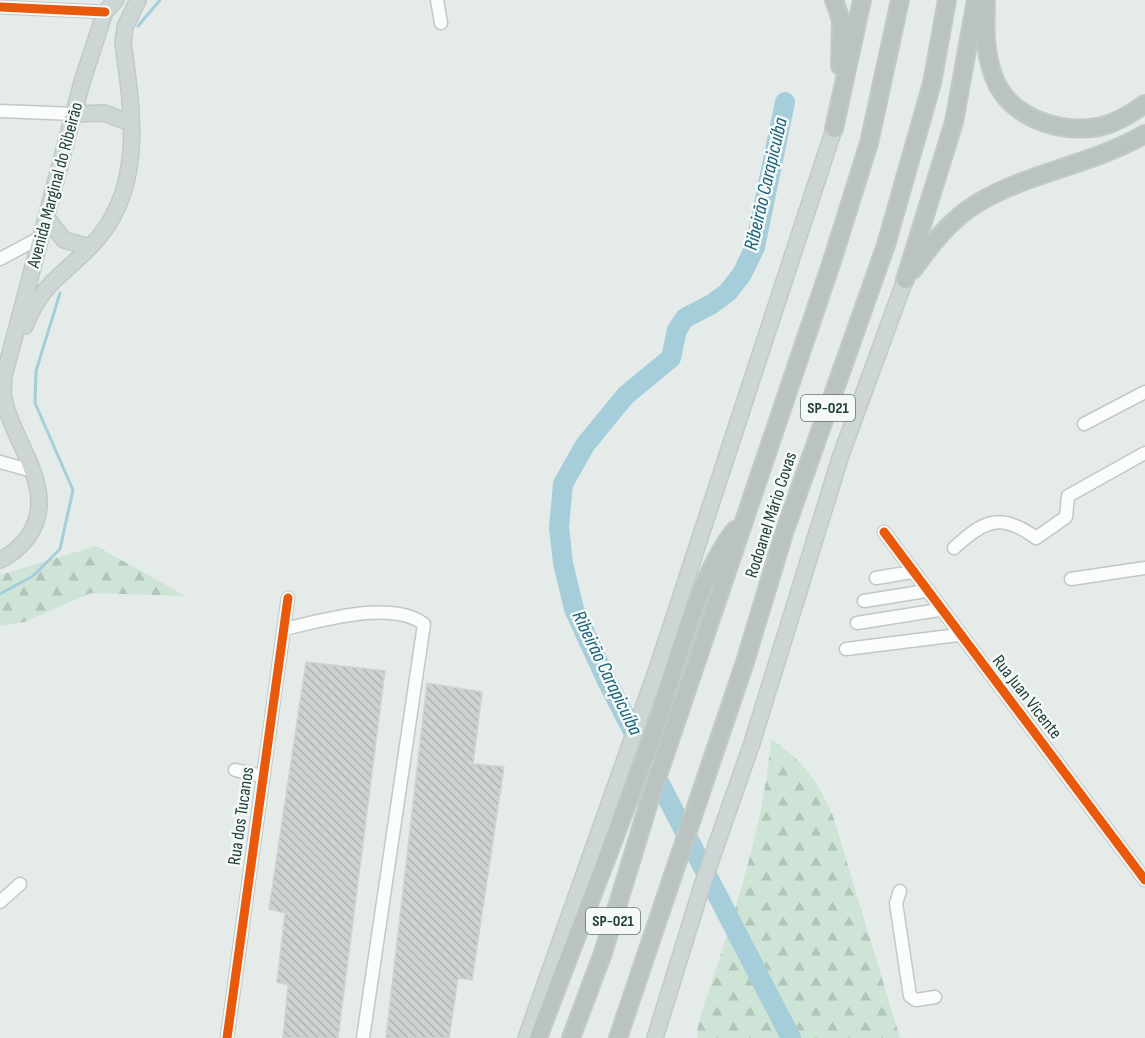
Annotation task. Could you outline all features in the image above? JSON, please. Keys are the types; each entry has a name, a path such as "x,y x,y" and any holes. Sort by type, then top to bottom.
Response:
{"highway":[{"path":"834,0 841,20 834,129"},
{"path":"834,129 862,0"},
{"name":"Rodoanel Mário Covas","path":"571,1038 603,953 649,802 832,261 869,142 900,0"},
{"name":"Rodoanel Mário Covas","path":"618,1038 682,850 784,533 886,245 932,83 947,0"},
{"path":"905,280 954,122 976,0"},
{"path":"986,0 988,56 998,87 1018,109 1038,121 1070,128 1108,124 1145,104"},
{"path":"905,280 936,238 975,205 1016,185 1121,148 1145,134"},
{"path":"538,1038 653,734 705,580 724,544 743,520"}],"main road":[{"name":"Avenida Marginal do Ribeirão","path":"0,560 24,543 40,511 40,496 33,471 3,397 4,376 82,82 105,12 116,0"},
{"name":"Avenida Marginal do Ribeirão","path":"4,376 31,310 45,287 90,247 110,224 126,189 132,150 123,43 125,27 138,0"},
{"path":"75,114 104,113 131,123"},
{"path":"526,1038 639,713 657,669 834,129"},
{"path":"46,218 64,240 90,247"},
{"path":"655,1038 702,885 752,743 841,455 905,280"}],"street":[{"path":"437,0 441,23"},
{"path":"0,7 105,12"},
{"path":"0,111 75,114"},
{"path":"0,259 41,237"},
{"path":"1084,424 1145,392"},
{"path":"954,548 974,531 993,521 1004,520 1022,528 1036,538 1066,517 1068,496 1145,453"},
{"path":"0,462 33,471"},
{"name":"Rua Juan Vicente","path":"884,532 939,610 1145,880"},
{"path":"1071,579 1145,568"},
{"path":"876,578 912,572"},
{"path":"864,601 926,591"},
{"name":"Rua dos Tucanos","path":"227,1038 288,598"},
{"path":"857,623 939,610"},
{"path":"284,629 365,614 413,616 424,624 363,1038"},
{"path":"846,649 958,635"},
{"path":"235,770 263,776"},
{"path":"0,902 20,884"},
{"path":"900,891 896,903 910,996 916,1000 935,997"}],"green space":[{"path":"96,546 186,596 91,593 24,622 0,626 0,575"},
{"path":"771,739 801,764 815,782 833,816 900,1038 697,1038 698,1024 743,883 752,847 767,775"}],"building":[{"path":"306,662 385,671 338,1038 283,1038 288,985 277,982 285,913 269,909"},
{"path":"427,683 482,692 473,764 504,767 472,980 458,978 449,1038 386,1038"}],"waterway":[{"path":"138,26 160,0"},
{"name":"Ribeirão Carapicuíba","path":"785,102 755,247 742,274 728,292 712,304 685,318 677,330 671,358 626,395 585,445 563,484 559,527 563,563 574,609 607,681 791,1038"},
{"path":"0,594 33,576 60,549 73,490 35,403 36,371 60,293"}],"cycle path":[{"path":"0,7 105,12"},
{"path":"884,532 1145,880"},
{"path":"227,1038 288,598"}]}
